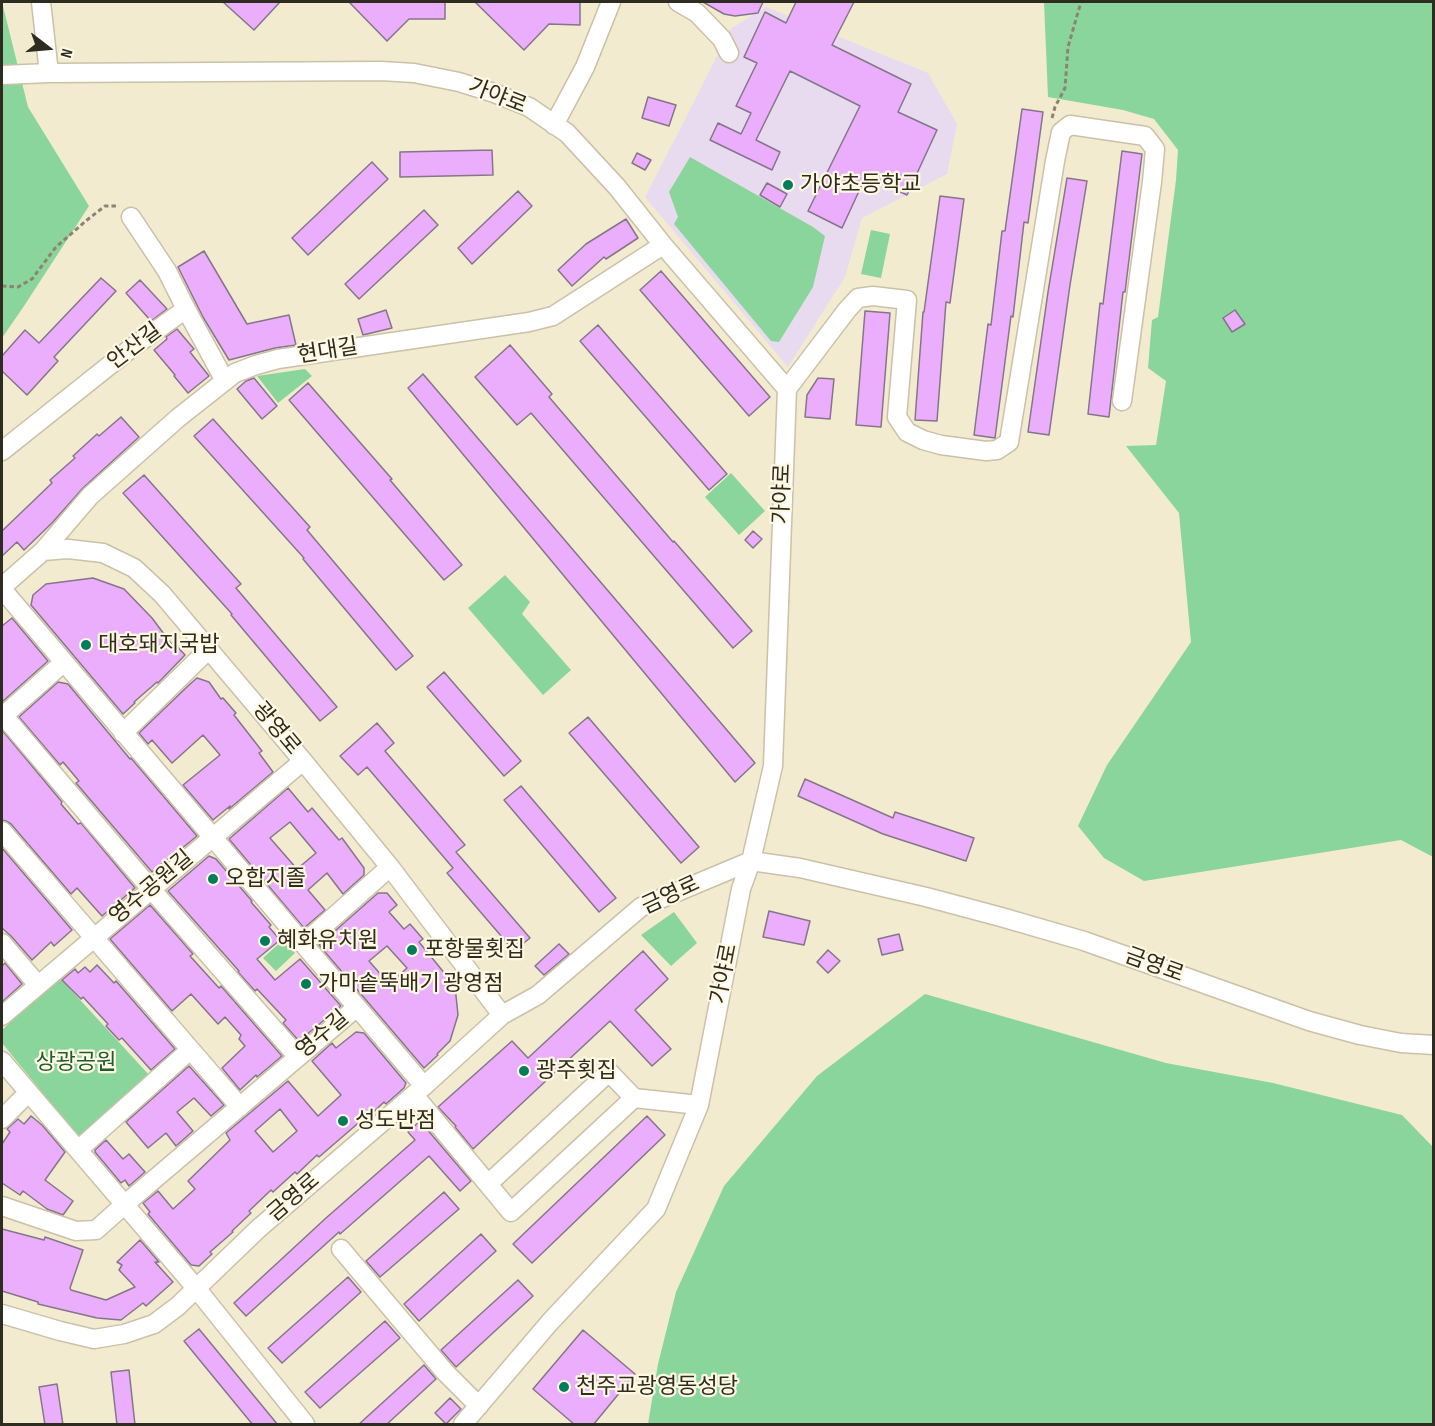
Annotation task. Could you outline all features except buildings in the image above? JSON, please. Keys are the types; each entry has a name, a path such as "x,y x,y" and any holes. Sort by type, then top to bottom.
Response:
{"street":[{"path":"40,2 49,73"},
{"path":"554,125 585,67 611,2"},
{"path":"678,2 697,13 722,39 729,53"},
{"name":"가야로","path":"2,75 414,73 459,82 494,93 529,107 567,133 617,188 787,389 773,766 751,861 741,889 699,1106 656,1209 550,1322 463,1425"},
{"path":"787,389 858,298 873,296 908,300 897,417 908,432 923,440 941,445 986,451 997,450 1009,442 1054,161 1061,132 1070,125 1144,136 1155,149 1122,401"},
{"name":"안산길","path":"2,451 129,349 186,309 167,271 131,217"},
{"name":"현대길","path":"43,551 90,496 235,373 278,359 529,322 553,316 663,245"},
{"path":"186,309 225,381"},
{"name":"광영로","path":"43,551 68,549 103,554 134,568 162,594 390,867 502,1015"},
{"path":"2,588 43,551"},
{"name":"영수길","path":"2,588 63,663 357,1007 96,1230 76,1231 2,1206"},
{"path":"123,733 209,649"},
{"path":"63,663 3,716 298,1057"},
{"name":"영수공원길","path":"2,1016 303,761"},
{"path":"2,831 240,1107"},
{"name":"금영로","path":"2,1314 94,1339 124,1334 154,1324 178,1306 258,1229 419,1091 502,1015 538,995 641,907 751,861 800,868 1001,917 1084,941 1309,1021 1401,1043 1434,1045"},
{"path":"303,944 390,867"},
{"path":"2,943 38,985"},
{"path":"357,1007 511,1212 634,1098"},
{"path":"78,1150 190,1050"},
{"path":"2,1061 196,1288 305,1425"},
{"path":"488,1184 609,1072 634,1098 699,1106"},
{"path":"2,1119 28,1093"},
{"path":"341,1249 445,1372 479,1406"}],"path":[{"path":"1061,132 1052,118 1065,88 1068,47 1081,2"},
{"path":"2,286 18,287 32,279 56,247 105,206 119,206 131,217"}],"shaded area":[{"name":"가야초등학교","path":"766,7 928,73 957,124 947,174 862,218 845,277 788,367 645,197 730,29"}],"green space":[{"path":"2,2 28,107 89,206 2,338"},
{"path":"1044,2 1433,2 1433,857 1401,840 1144,881 1104,858 1078,826 1107,765 1191,642 1179,513 1126,446 1156,445 1166,381 1148,368 1152,320 1158,317 1178,150 1154,119 1123,110 1048,97"},
{"path":"690,157 825,236 813,287 779,342 771,341 674,224 678,217 669,192"},
{"path":"871,230 890,234 881,278 861,274"},
{"path":"305,369 312,376 278,403 257,376"},
{"path":"731,473 765,511 739,535 705,497"},
{"path":"505,575 530,602 522,614 571,670 543,695 468,608"},
{"path":"674,912 697,943 671,966 641,935"},
{"path":"283,940 295,953 276,971 263,958"},
{"name":"상광공원","path":"59,977 150,1076 83,1137 76,1134 2,1043 2,1030"},
{"path":"925,994 1166,1063 1273,1083 1402,1115 1433,1147 1433,1424 648,1424 658,1364 676,1292 724,1186 817,1076"}],"place":[{"name":"가야초등학교","path":"788,185"},
{"name":"대호돼지국밥","path":"86,645"},
{"name":"오합지졸","path":"213,879"},
{"name":"혜화유치원","path":"265,941"},
{"name":"포항물횟집","path":"412,950"},
{"name":"가마솥뚝배기 광영점","path":"306,984"},
{"name":"광주횟집","path":"524,1071"},
{"name":"성도반점","path":"343,1121"},
{"name":"천주교광영동성당","path":"564,1387"}]}
